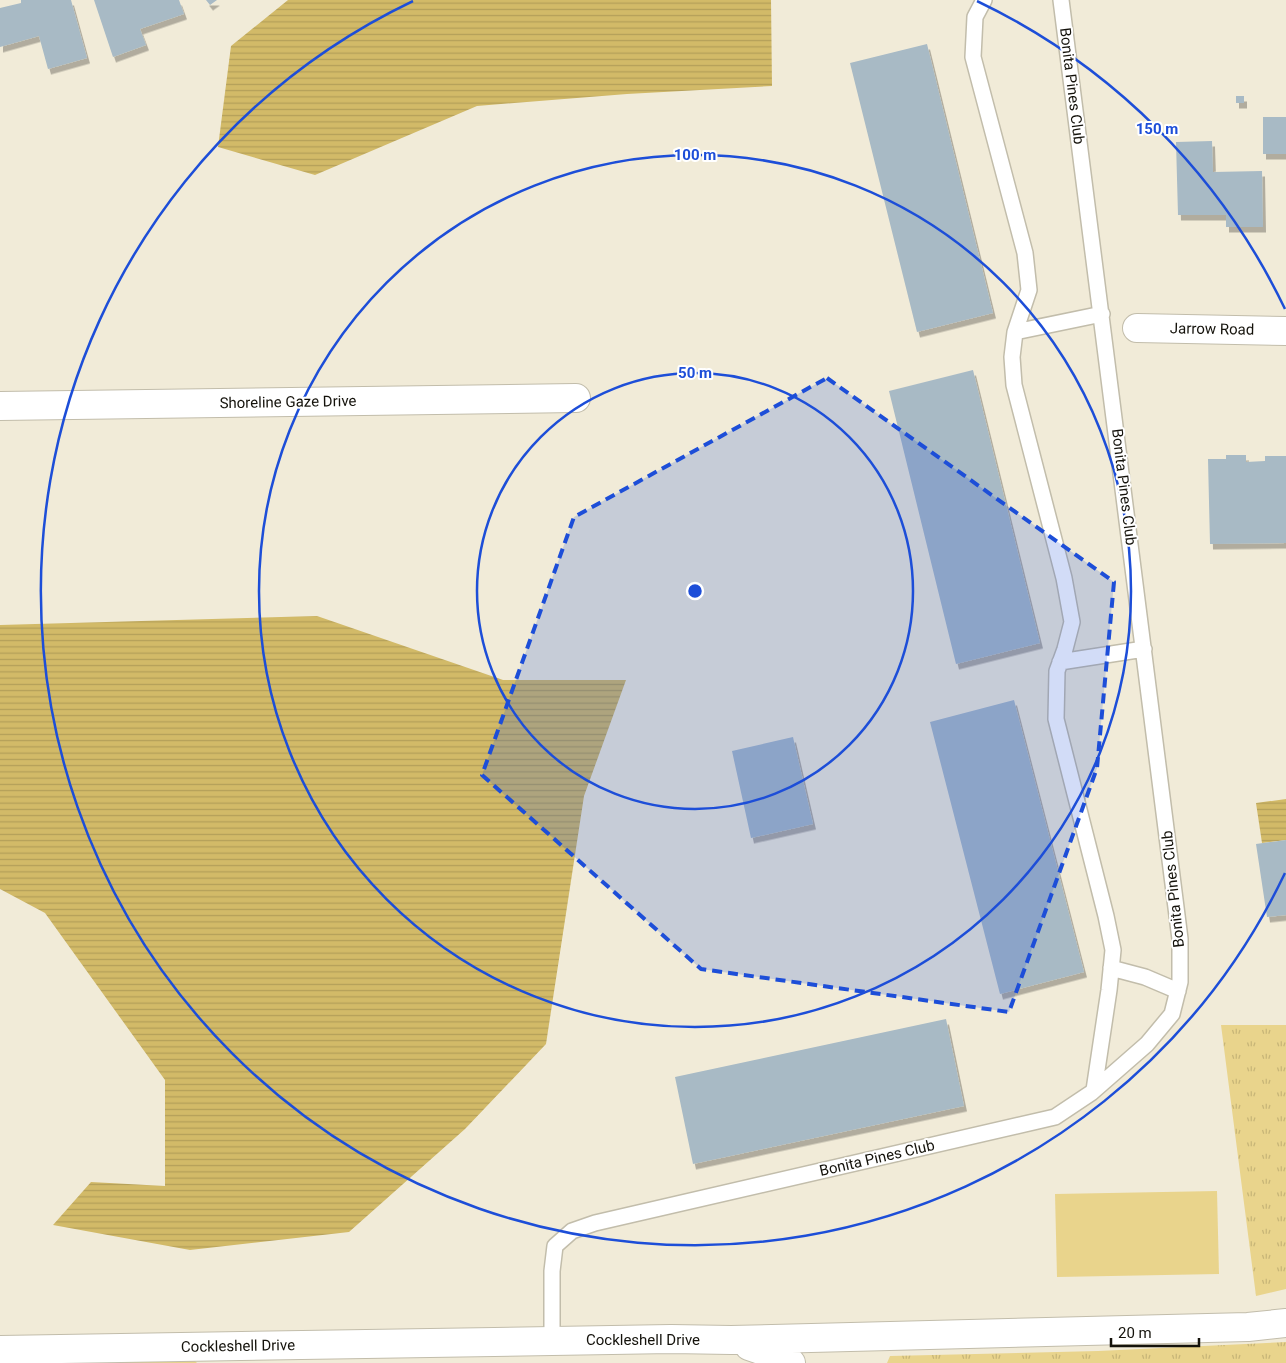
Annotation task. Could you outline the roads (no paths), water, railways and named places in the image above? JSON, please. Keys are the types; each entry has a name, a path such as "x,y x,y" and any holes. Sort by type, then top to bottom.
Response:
{"street":[{"name":"Jarrow Road","path":"1137,328 1286,331"},
{"name":"Shoreline Gaze Drive","path":"0,406 576,398"},
{"name":"Cockleshell Drive","path":"0,1350 552,1352 671,1339 731,1340 1248,1327 1286,1323"},
{"path":"731,1340 786,1359 791,1363"}],"lane":[{"path":"984,0 975,17 973,57 1025,253 1029,290 1015,332 1012,357 1014,385 1064,578 1072,622 1057,671 1056,719 1113,950 1094,1090"},
{"name":"Bonita Pines Club","path":"552,1352 552,1271 555,1246 572,1231 595,1222 1055,1117 1094,1090 1146,1044 1172,1014 1180,982 1180,939 1061,0"},
{"path":"1015,332 1102,314"},
{"path":"1060,662 1144,649"},
{"path":"1111,968 1145,976 1178,991"}]}
